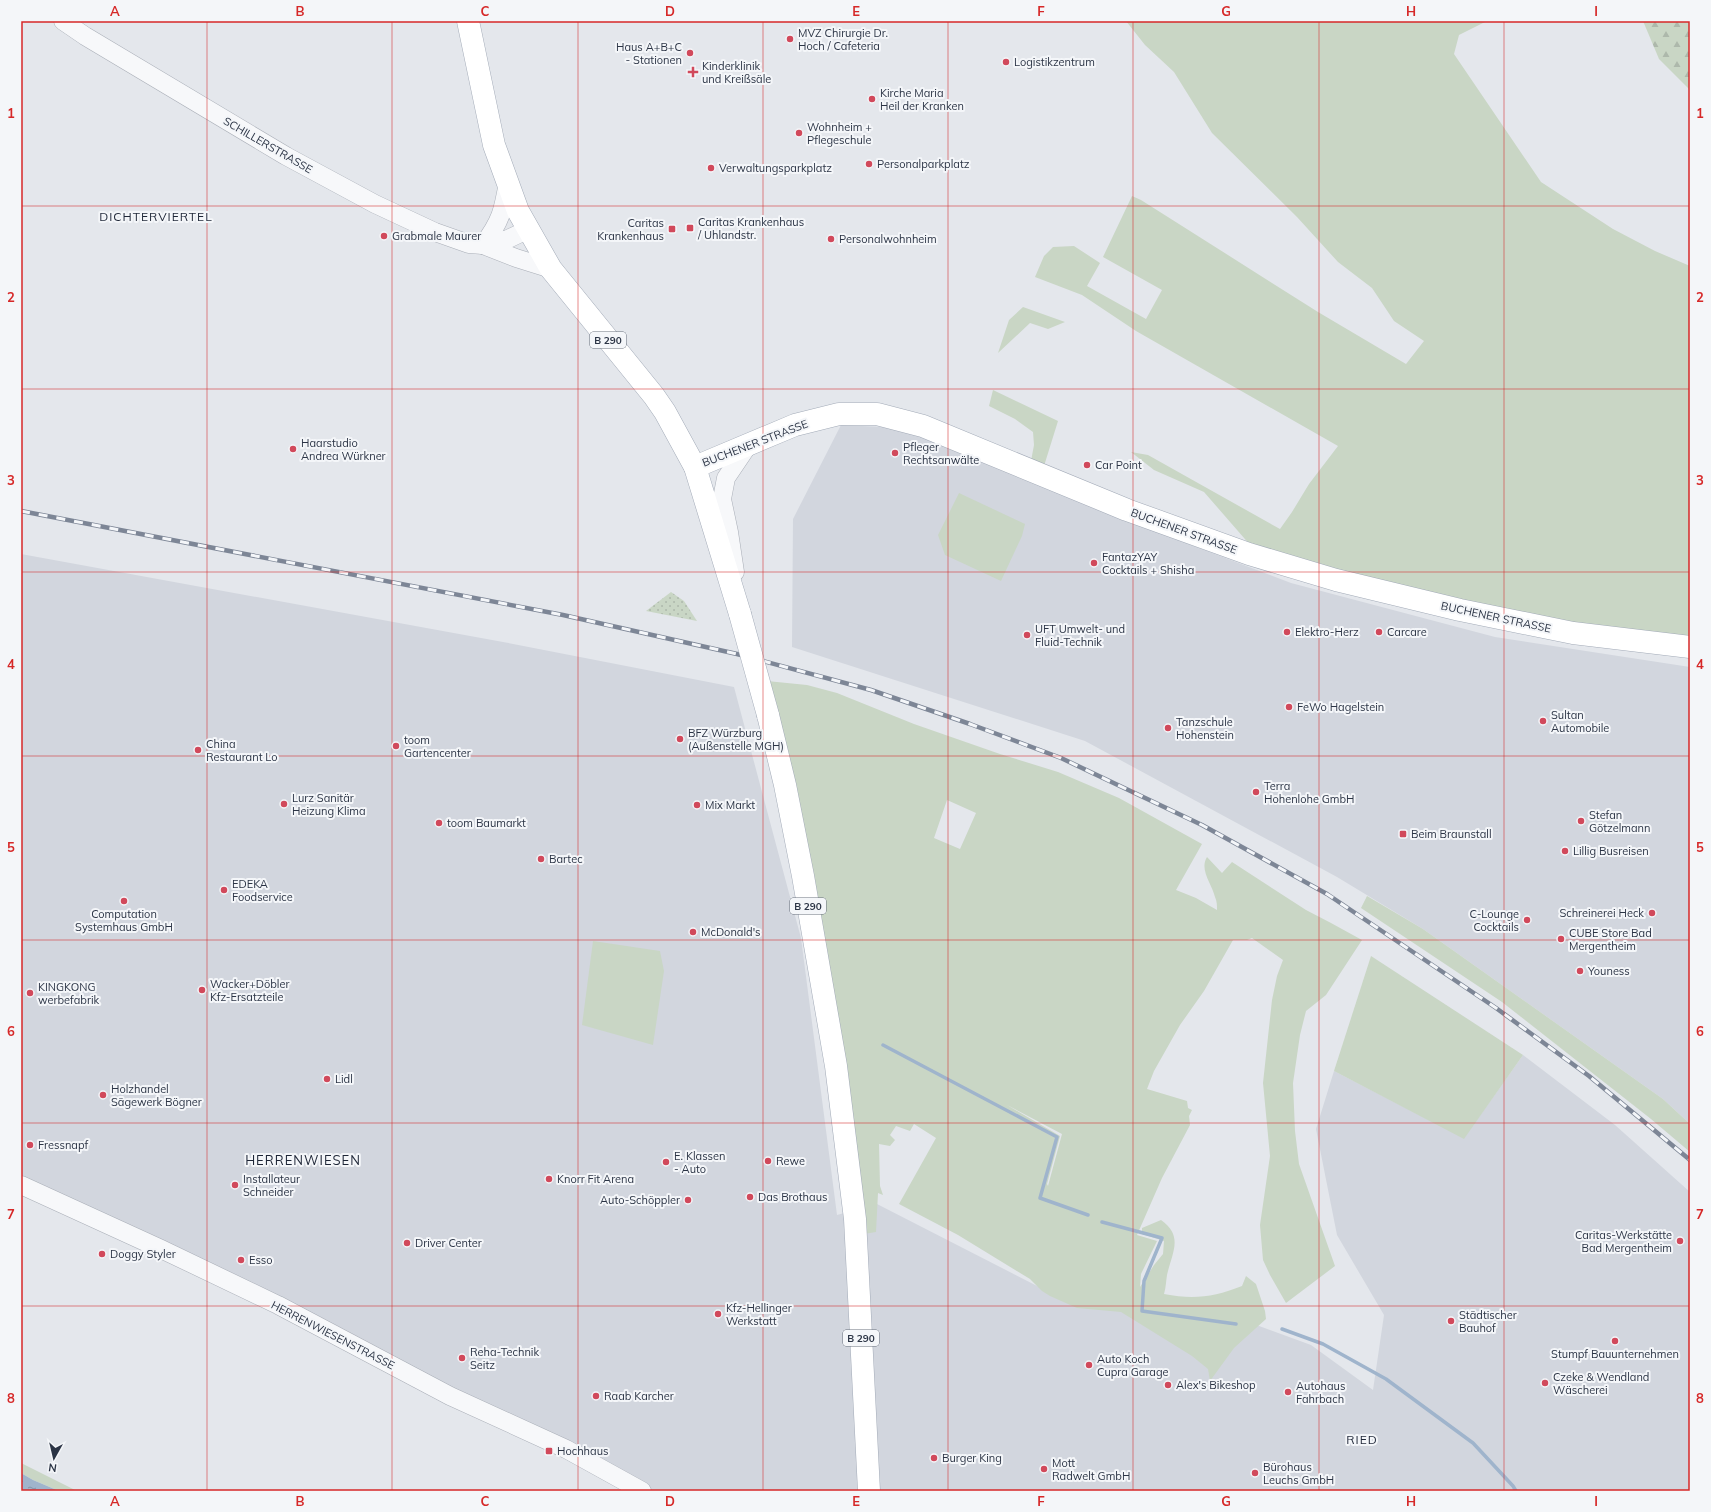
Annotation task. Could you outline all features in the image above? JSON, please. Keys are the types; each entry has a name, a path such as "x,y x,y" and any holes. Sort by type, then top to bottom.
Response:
{"main road":[{"name":"B 290","path":"468,21 494,145 518,211 527,230 551,269 664,413 695,467 738,606 768,715 785,785 803,876 836,1066 855,1219 869,1491"},
{"path":"664,413 706,447 723,450 748,445"},
{"name":"BUCHENER STRASSE","path":"695,467 795,425 839,414 877,414 923,426 1127,510 1242,552 1336,580 1460,610 1573,633 1690,647"}],"street":[{"name":"SCHILLERSTRASSE","path":"63,21 85,36 216,115 286,156 375,204 435,232 469,244 483,245 516,258 551,269"},
{"path":"483,245 496,227 504,208 508,182"},
{"name":"SCHILLERSTRASSE","path":"483,245 508,239 527,230"},
{"path":"738,606 729,532 722,499 726,478 748,445"},
{"name":"HERRENWIESENSTRASSE","path":"21,1185 278,1305 450,1396 566,1449 642,1491"},
{"path":"858,1491 857,1425 864,1410"}],"shaded area":[{"path":"841,425 905,428 1107,513 1291,583 1495,637 1690,667 1690,1124 1663,1099 1423,929 1337,877 1085,741 792,647 793,519"},
{"path":"21,554 503,642 734,687 801,938 837,1215 877,1204 1043,1289 1251,1323 1311,1345 1373,1390 1384,1315 1337,1235 1316,1129 1334,1071 1464,1138 1523,1055 1615,1125 1690,1192 1690,1491 642,1491 21,1185"}],"green space":[{"path":"1126,21 1487,21 1459,35 1454,54 1541,182 1613,229 1655,251 1690,266 1690,647 1573,633 1251,546 1204,492 1154,470 1131,452 1148,455 1280,529 1309,484 1338,446 1136,331 1082,295 1035,277 1044,256 1053,247 1074,246 1100,263 1087,286 1146,319 1162,290 1103,257 1132,196 1141,200 1318,312 1406,364 1424,341 1394,321 1372,288 1338,262 1297,217 1212,133 1174,72 1145,45"},
{"path":"1643,21 1690,21 1690,90 1659,59"},
{"path":"1023,307 1065,322 1048,329 1030,323 998,353 1009,320"},
{"path":"993,390 1058,421 1044,466 1031,461 1034,445 1033,432 1015,419 989,406"},
{"path":"959,493 1025,524 1022,536 1001,581 945,555 938,535"},
{"path":"671,592 684,601 697,621 646,611"},
{"path":"767,681 807,685 837,693 914,724 1000,754 1058,772 1119,798 1202,844 1176,890 1196,898 1217,910 1216,899 1205,872 1205,862 1207,857 1222,873 1232,862 1306,910 1362,940 1326,995 1306,1011 1300,1035 1293,1083 1295,1131 1299,1164 1335,1266 1286,1303 1263,1260 1260,1225 1270,1156 1263,1083 1272,1000 1277,976 1283,960 1252,938 1247,940 1233,940 1204,991 1180,1025 1154,1071 1147,1089 1187,1101 1188,1108 1192,1110 1189,1116 1190,1125 1162,1178 1137,1235 1157,1241 1141,1274 1140,1287 1163,1254 1164,1241 1142,1234 1142,1228 1161,1220 1168,1226 1174,1239 1173,1252 1164,1294 1185,1297 1213,1295 1242,1286 1246,1276 1256,1284 1265,1311 1266,1319 1234,1348 1210,1381 1208,1369 1192,1356 1121,1312 1077,1308 1050,1296 1042,1291 1030,1279 958,1235 899,1204 936,1138 914,1124 910,1131 896,1126 890,1135 895,1140 890,1146 879,1144 880,1186 883,1195 878,1193 876,1232 864,1234","holes":["947,800 976,813 960,849 934,838","1007,1105 1062,1134 1048,1186 1047,1184 1060,1136"]},
{"path":"1367,896 1423,929 1663,1099 1690,1124 1690,1152 1651,1119 1502,1002 1361,908"},
{"path":"593,941 660,951 664,971 653,1045 582,1025"},
{"path":"1371,956 1523,1055 1464,1139 1334,1071"},
{"path":"21,1463 77,1491 59,1491 33,1480 21,1473"}],"water":[{"path":"21,1473 33,1480 59,1491 21,1491"}],"waterway":[{"path":"883,1045 1057,1137 1040,1198 1088,1215"},
{"path":"1102,1222 1162,1238 1144,1281 1142,1311 1236,1324"},
{"path":"1282,1329 1323,1344 1386,1379 1473,1443 1516,1491"}],"railway":[{"path":"21,511 563,615 737,654 871,690 970,724 1061,758 1202,825 1327,894 1496,1008 1589,1076 1690,1160"}],"place":[{"name":"MVZ Chirurgie Dr. Hoch / Cafeteria","path":"790,39"},
{"name":"Haus A+B+C - Stationen","path":"690,53"},
{"name":"Logistikzentrum","path":"1006,62"},
{"name":"Kinderklinik und Kreißsäle","path":"693,72"},
{"name":"Kirche Maria Heil der Kranken","path":"872,99"},
{"name":"Wohnheim + Pflegeschule","path":"799,133"},
{"name":"Personalparkplatz","path":"869,164"},
{"name":"Verwaltungsparkplatz","path":"711,168"},
{"name":"Caritas Krankenhaus / Uhlandstr.","path":"690,228"},
{"name":"Caritas Krankenhaus","path":"672,229"},
{"name":"Grabmale Maurer","path":"384,236"},
{"name":"Personalwohnheim","path":"831,239"},
{"name":"Haarstudio Andrea Würkner","path":"293,449"},
{"name":"Pfleger Rechtsanwälte","path":"895,453"},
{"name":"Car Point","path":"1087,465"},
{"name":"FantazYAY Cocktails + Shisha","path":"1094,563"},
{"name":"Elektro-Herz","path":"1287,632"},
{"name":"Carcare","path":"1379,632"},
{"name":"UFT Umwelt- und Fluid-Technik","path":"1027,635"},
{"name":"FeWo Hagelstein","path":"1289,707"},
{"name":"Sultan Automobile","path":"1543,721"},
{"name":"Tanzschule Hohenstein","path":"1168,728"},
{"name":"BFZ Würzburg (Außenstelle MGH)","path":"680,739"},
{"name":"toom Gartencenter","path":"396,746"},
{"name":"China Restaurant Lo","path":"198,750"},
{"name":"Terra Hohenlohe GmbH","path":"1256,792"},
{"name":"Lurz Sanitär Heizung Klima","path":"284,804"},
{"name":"Mix Markt","path":"697,805"},
{"name":"Stefan Götzelmann","path":"1581,821"},
{"name":"toom Baumarkt","path":"439,823"},
{"name":"Beim Braunstall","path":"1403,834"},
{"name":"Lillig Busreisen","path":"1565,851"},
{"name":"Bartec","path":"541,859"},
{"name":"EDEKA Foodservice","path":"224,890"},
{"name":"Computation Systemhaus GmbH","path":"124,901"},
{"name":"Schreinerei Heck","path":"1652,913"},
{"name":"C-Lounge Cocktails","path":"1527,920"},
{"name":"McDonald's","path":"693,932"},
{"name":"CUBE Store Bad Mergentheim","path":"1561,939"},
{"name":"Youness","path":"1580,971"},
{"name":"Wacker+Döbler Kfz-Ersatzteile","path":"202,990"},
{"name":"KINGKONG werbefabrik","path":"30,993"},
{"name":"Lidl","path":"327,1079"},
{"name":"Holzhandel Sägewerk Bögner","path":"103,1095"},
{"name":"Fressnapf","path":"30,1145"},
{"name":"Rewe","path":"768,1161"},
{"name":"E. Klassen - Auto","path":"666,1162"},
{"name":"Knorr Fit Arena","path":"549,1179"},
{"name":"Installateur Schneider","path":"235,1185"},
{"name":"Das Brothaus","path":"750,1197"},
{"name":"Auto-Schöppler","path":"688,1200"},
{"name":"Caritas-Werkstätte Bad Mergentheim","path":"1680,1241"},
{"name":"Driver Center","path":"407,1243"},
{"name":"Doggy Styler","path":"102,1254"},
{"name":"Esso","path":"241,1260"},
{"name":"Kfz-Hellinger Werkstatt","path":"718,1314"},
{"name":"Städtischer Bauhof","path":"1451,1321"},
{"name":"Stumpf Bauunternehmen","path":"1615,1341"},
{"name":"Reha-Technik Seitz","path":"462,1358"},
{"name":"Auto Koch Cupra Garage","path":"1089,1365"},
{"name":"Czeke & Wendland Wäscherei","path":"1545,1383"},
{"name":"Alex's Bikeshop","path":"1168,1385"},
{"name":"Autohaus Fahrbach","path":"1288,1392"},
{"name":"Raab Karcher","path":"596,1396"},
{"name":"Hochhaus","path":"549,1451"},
{"name":"Burger King","path":"934,1458"},
{"name":"Mott Radwelt GmbH","path":"1044,1469"},
{"name":"Bürohaus Leuchs GmbH","path":"1255,1473"}],"district":[{"name":"DICHTERVIERTEL","path":"156,216"},
{"name":"HERRENWIESEN","path":"303,1160"},
{"name":"RIED","path":"1362,1439"}]}
